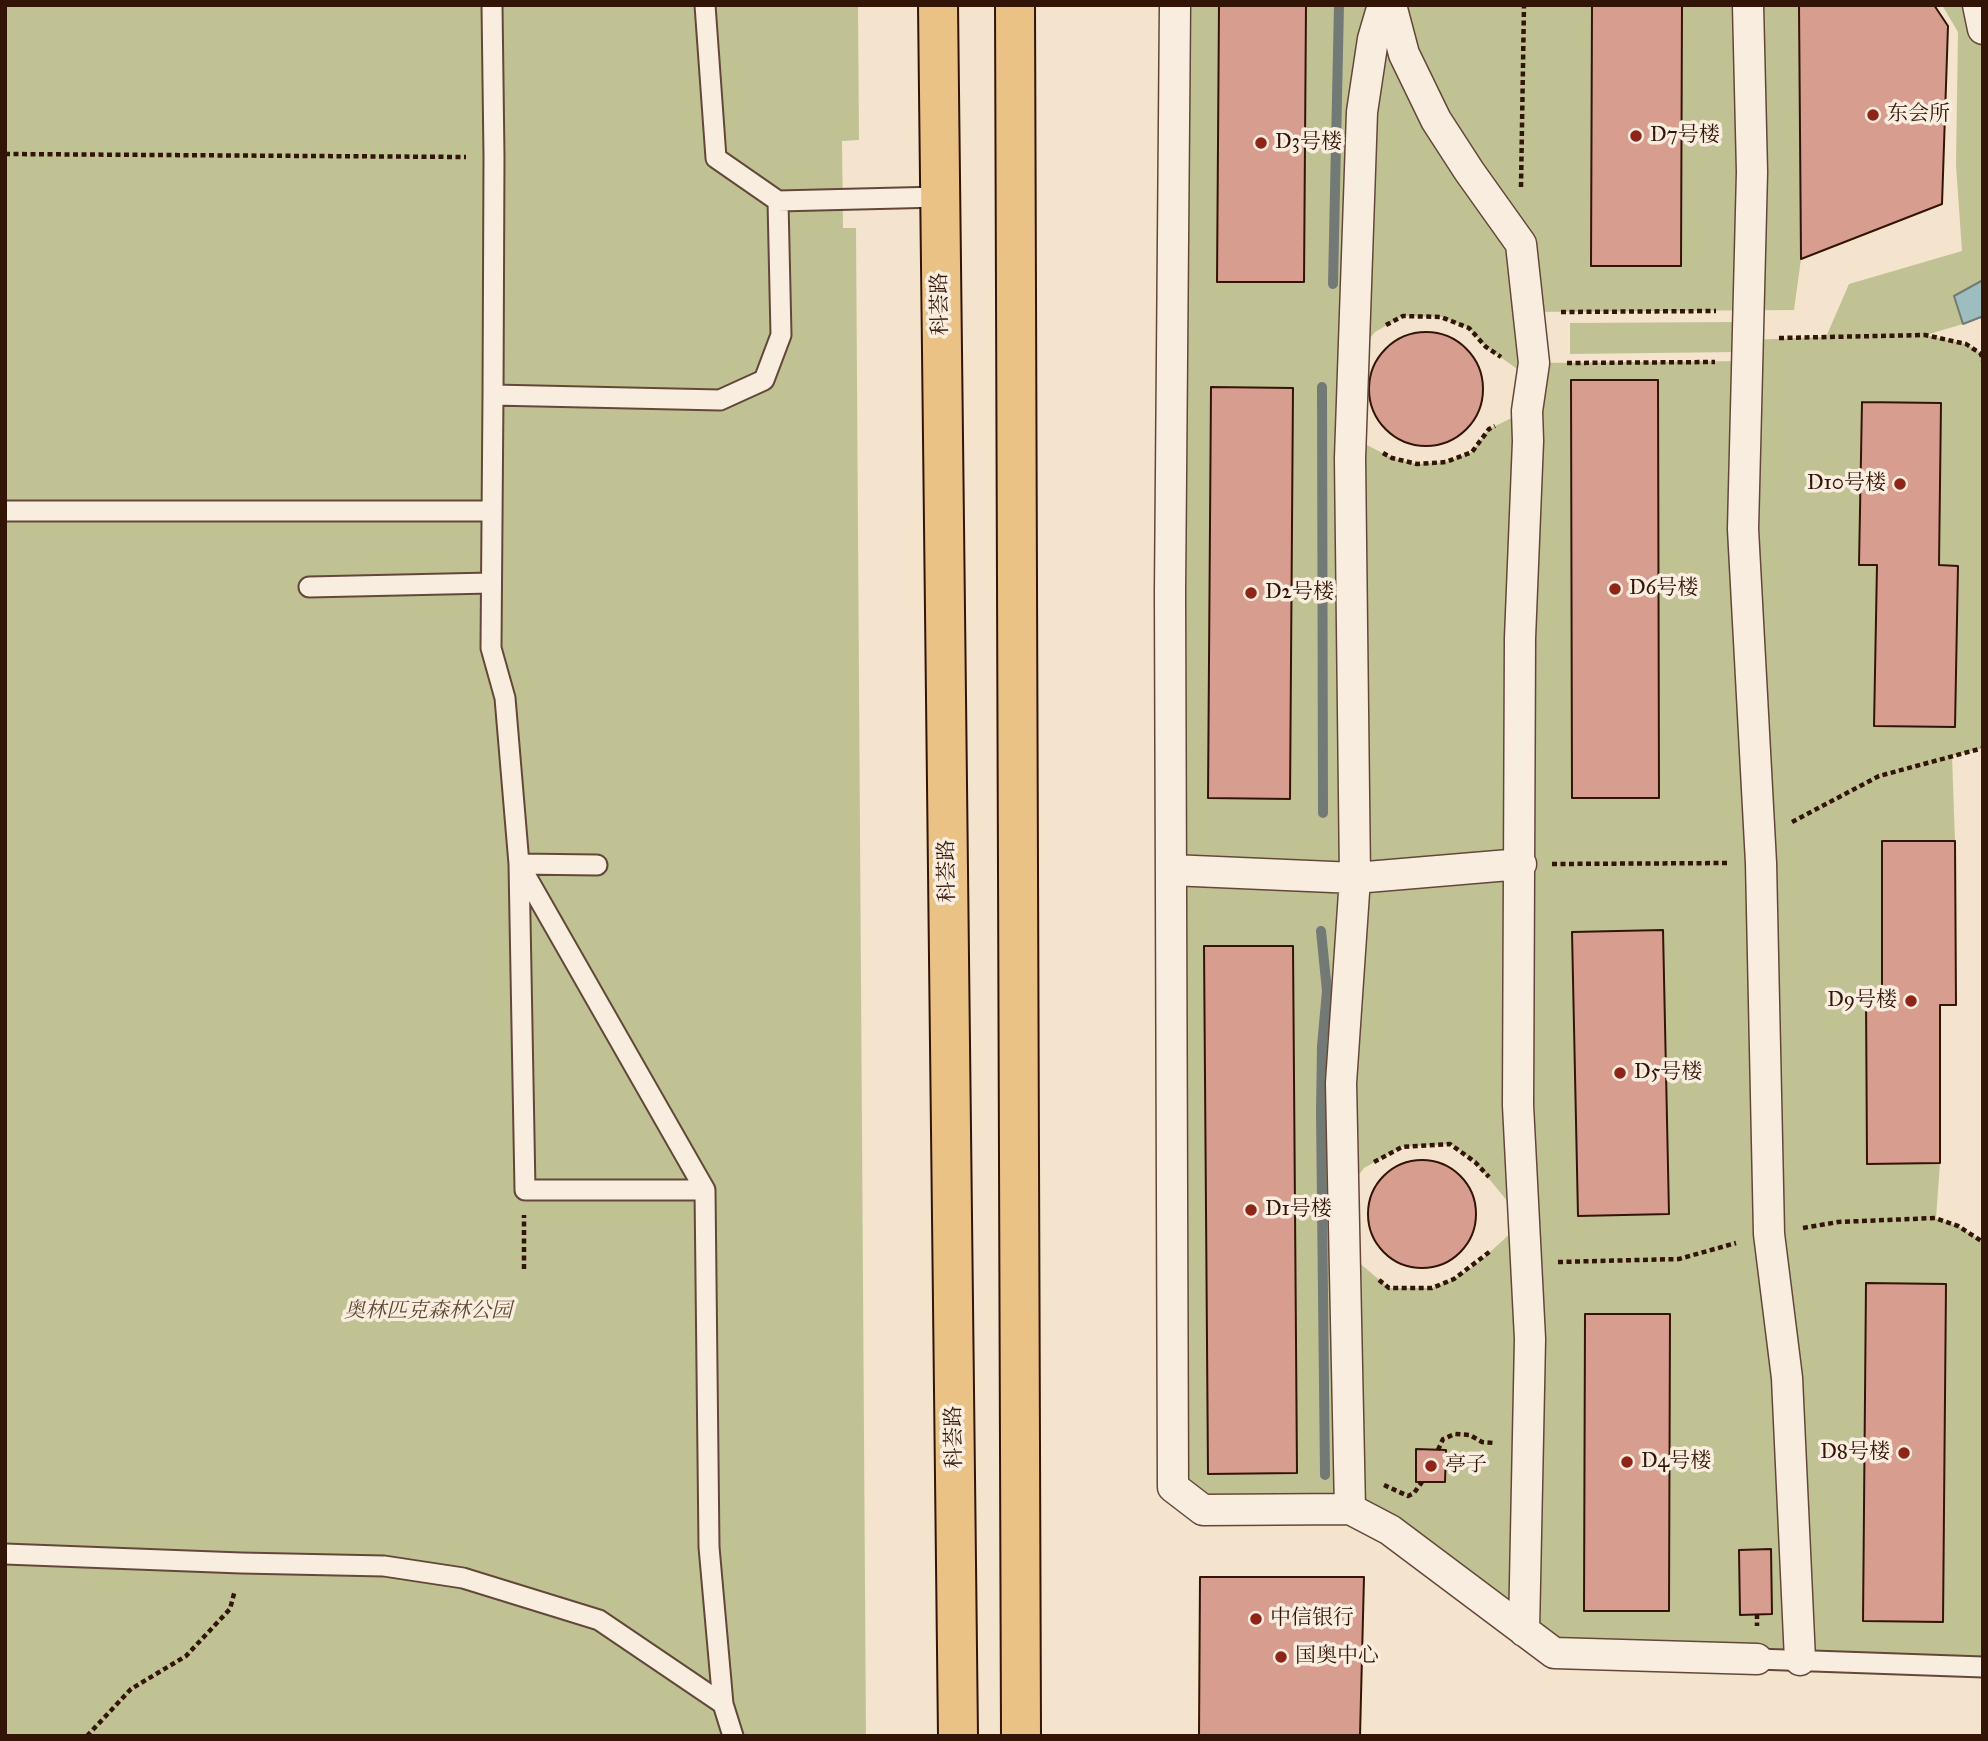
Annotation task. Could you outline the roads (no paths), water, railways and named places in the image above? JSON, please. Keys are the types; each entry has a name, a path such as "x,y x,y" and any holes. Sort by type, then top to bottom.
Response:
{"main road":[{"name":"科荟路","path":"938,5 958,1736"},
{"path":"1015,5 1021,1736"}],"street":[{"path":"1175,5 1170,578 1173,1487 1203,1510 1350,1508 1390,1530 1554,1653 1757,1659"},
{"path":"1350,1508 1341,1083 1355,878 1351,418 1362,112 1373,39 1383,5"},
{"path":"1391,5 1404,54 1436,120 1469,172 1521,244 1532,371 1527,411 1520,638 1518,1105 1530,1339 1524,1631"},
{"path":"1748,5 1752,172 1743,529 1760,851 1769,1234 1787,1378 1800,1660"},
{"path":"1978,5 1983,29"},
{"path":"1171,870 1355,878 1521,864"}],"lane":[{"path":"492,5 494,157 491,648 505,698 519,864 525,1190 705,1191"},
{"path":"705,5 716,158 778,201 940,197"},
{"path":"493,395 720,400 764,380 781,335 778,201"},
{"path":"5,511 492,511"},
{"path":"309,587 491,583"},
{"path":"519,864 597,865"},
{"path":"519,864 705,1191 709,1547 723,1704 733,1736"},
{"path":"5,1554 384,1566 463,1578 599,1620 723,1704"},
{"path":"1757,1659 1983,1667"}],"water":[{"path":"1983,280 1983,320 1981,317 1963,324 1954,296"}],"waterway":[{"path":"1333,284 1339,5"},
{"path":"1322,387 1323,813"},
{"path":"1321,931 1327,991 1322,1046 1321,1112 1325,1475"}],"place":[{"name":"东会所","path":"1873,115"},
{"name":"D7号楼","path":"1636,136"},
{"name":"D3号楼","path":"1261,143"},
{"name":"D10号楼","path":"1900,484"},
{"name":"D6号楼","path":"1615,589"},
{"name":"D2号楼","path":"1251,593"},
{"name":"D9号楼","path":"1911,1001"},
{"name":"D5号楼","path":"1620,1073"},
{"name":"D1号楼","path":"1251,1210"},
{"name":"D8号楼","path":"1904,1453"},
{"name":"D4号楼","path":"1627,1462"},
{"name":"亭子","path":"1431,1466"},
{"name":"中信银行","path":"1256,1619"},
{"name":"国奥中心","path":"1281,1657"}],"park label":[{"name":"奥林匹克森林公园","path":"428,1312"}]}
